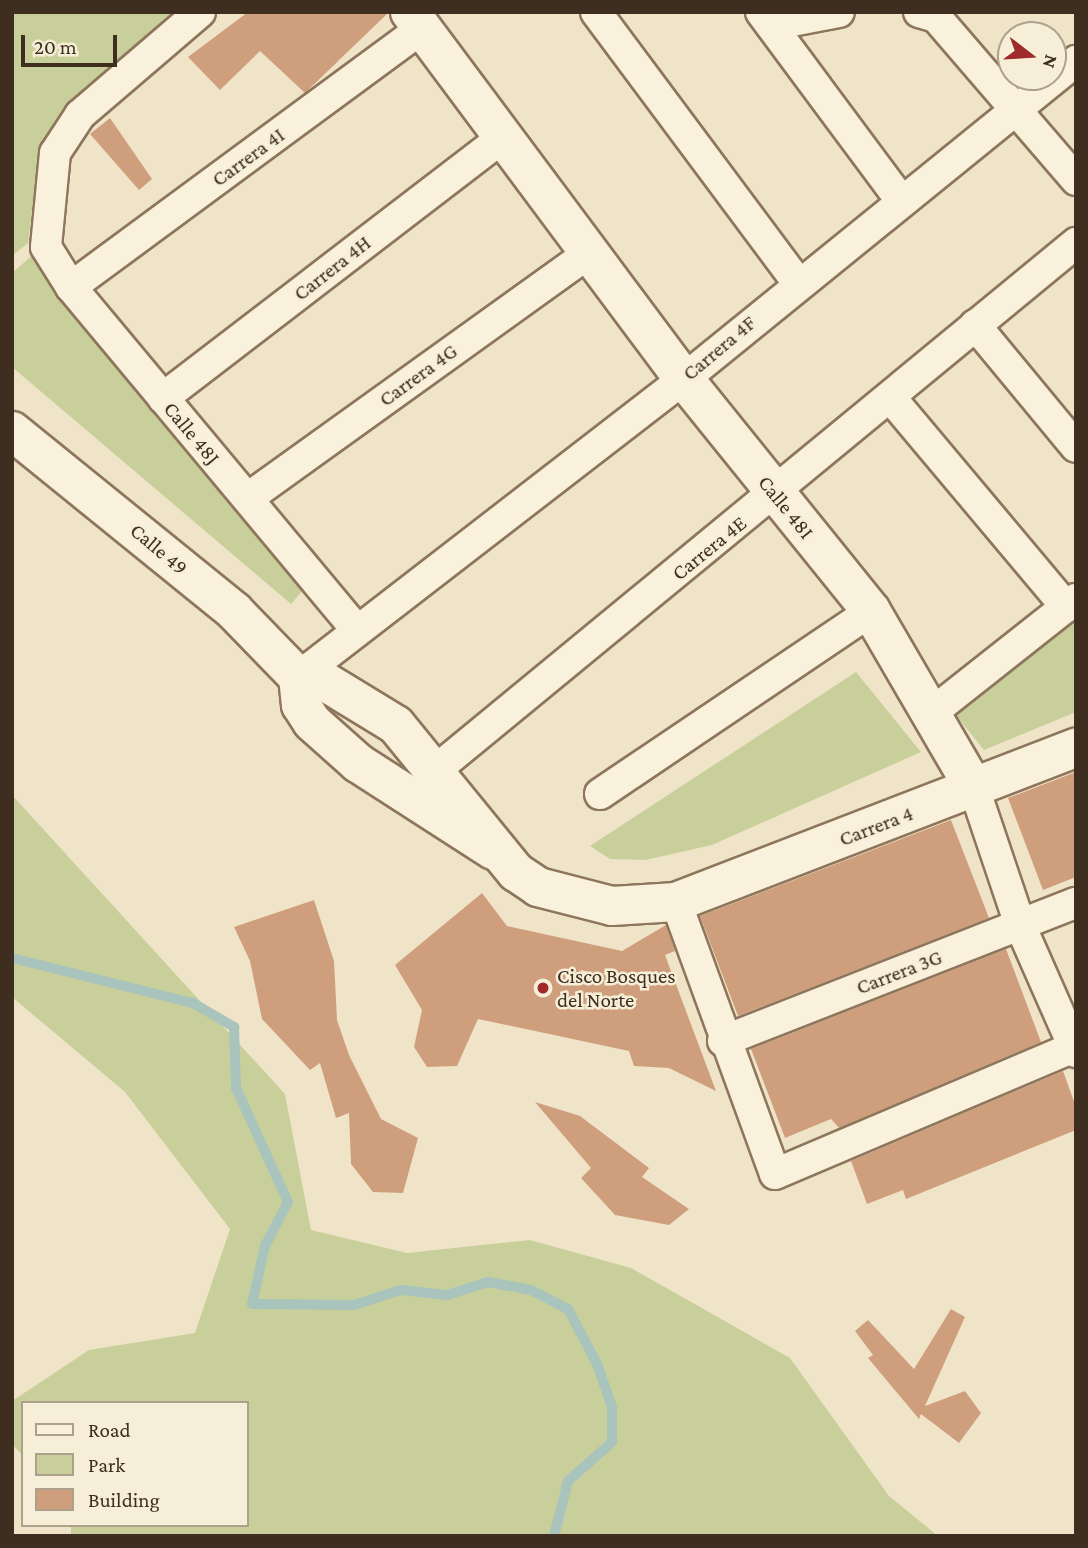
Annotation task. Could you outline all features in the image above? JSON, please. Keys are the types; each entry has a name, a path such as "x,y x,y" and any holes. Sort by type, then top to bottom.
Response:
{"main road":[{"name":"Calle 48I","path":"417,20 502,138 684,379 872,611 933,711 974,788"},
{"name":"Calle 49","path":"12,431 234,611 298,677"},
{"path":"503,855 425,811 358,762 312,722 301,705 298,677 324,681 376,710 437,769 503,855 538,887 571,898 612,906 676,902"},
{"name":"Carrera 4","path":"676,902 1076,748"}],"street":[{"name":"Calle 48J","path":"200,12 80,115 55,153 46,247 71,287 356,629"},
{"path":"596,12 797,282"},
{"path":"766,18 839,12"},
{"path":"919,12 936,17 1076,180"},
{"path":"766,18 900,200"},
{"name":"Carrera 4I","path":"71,287 417,20"},
{"name":"Carrera 4F","path":"356,629 684,379 797,282 1076,61"},
{"name":"Carrera 4H","path":"163,398 502,138"},
{"name":"Carrera 4E","path":"437,769 776,494 1076,243"},
{"name":"Carrera 4G","path":"248,498 589,253"},
{"path":"975,325 1076,447"},
{"path":"890,397 1071,603 933,711"},
{"path":"600,794 872,611"},
{"path":"298,677 356,629"},
{"name":"Calle 48I","path":"974,788 1020,925 1075,1048"},
{"path":"676,902 723,1041 775,1174 1075,1048"},
{"name":"Carrera 3G","path":"723,1041 1076,903"}],"green space":[{"path":"12,12 174,12 67,104 40,145 28,243 12,256"},
{"path":"35,253 304,589 291,604 12,367 12,273"},
{"path":"1076,612 1076,712 984,750 950,708"},
{"path":"856,672 921,752 712,845 645,860 610,859 590,846"},
{"path":"12,795 285,1094 311,1230 407,1253 530,1240 631,1268 790,1358 889,1496 938,1536 71,1536 71,1527 248,1527 248,1401 21,1401 21,1454 12,1444 12,1401 89,1350 195,1333 230,1229 125,1092 12,997"}],"building":[{"path":"248,12 389,12 305,93 260,51 220,90 188,57"},
{"path":"110,118 152,179 139,190 90,134"},
{"path":"1076,772 1076,877 1043,890 1008,798"},
{"path":"951,820 989,918 738,1016 700,916"},
{"name":"Cisco Bosques del Norte","path":"482,893 507,926 622,951 666,925 675,951 665,955 716,1091 669,1068 634,1066 629,1051 478,1019 457,1066 427,1067 414,1047 422,1010 395,965"},
{"path":"314,900 334,961 337,1020 349,1055 381,1119 418,1138 403,1193 373,1192 351,1164 349,1113 336,1118 320,1063 310,1070 262,1019 250,961 234,927"},
{"path":"1006,949 1041,1042 839,1128 831,1119 785,1138 751,1049"},
{"path":"1063,1071 1076,1107 1076,1130 906,1199 903,1190 867,1204 851,1161"},
{"path":"535,1102 580,1116 649,1168 642,1177 689,1209 669,1225 615,1215 581,1178 591,1168"},
{"path":"951,1309 965,1317 925,1406 965,1391 981,1413 959,1443 921,1414 919,1419 868,1358 873,1355 855,1331 868,1320 914,1369"}],"waterway":[{"path":"12,958 193,1003 234,1027 236,1088 288,1202 265,1246 252,1304 354,1305 401,1290 447,1295 488,1282 531,1290 568,1309 597,1364 612,1407 612,1442 568,1481 554,1536"}],"place":[{"name":"Cisco Bosques del Norte","path":"543,988"}]}
